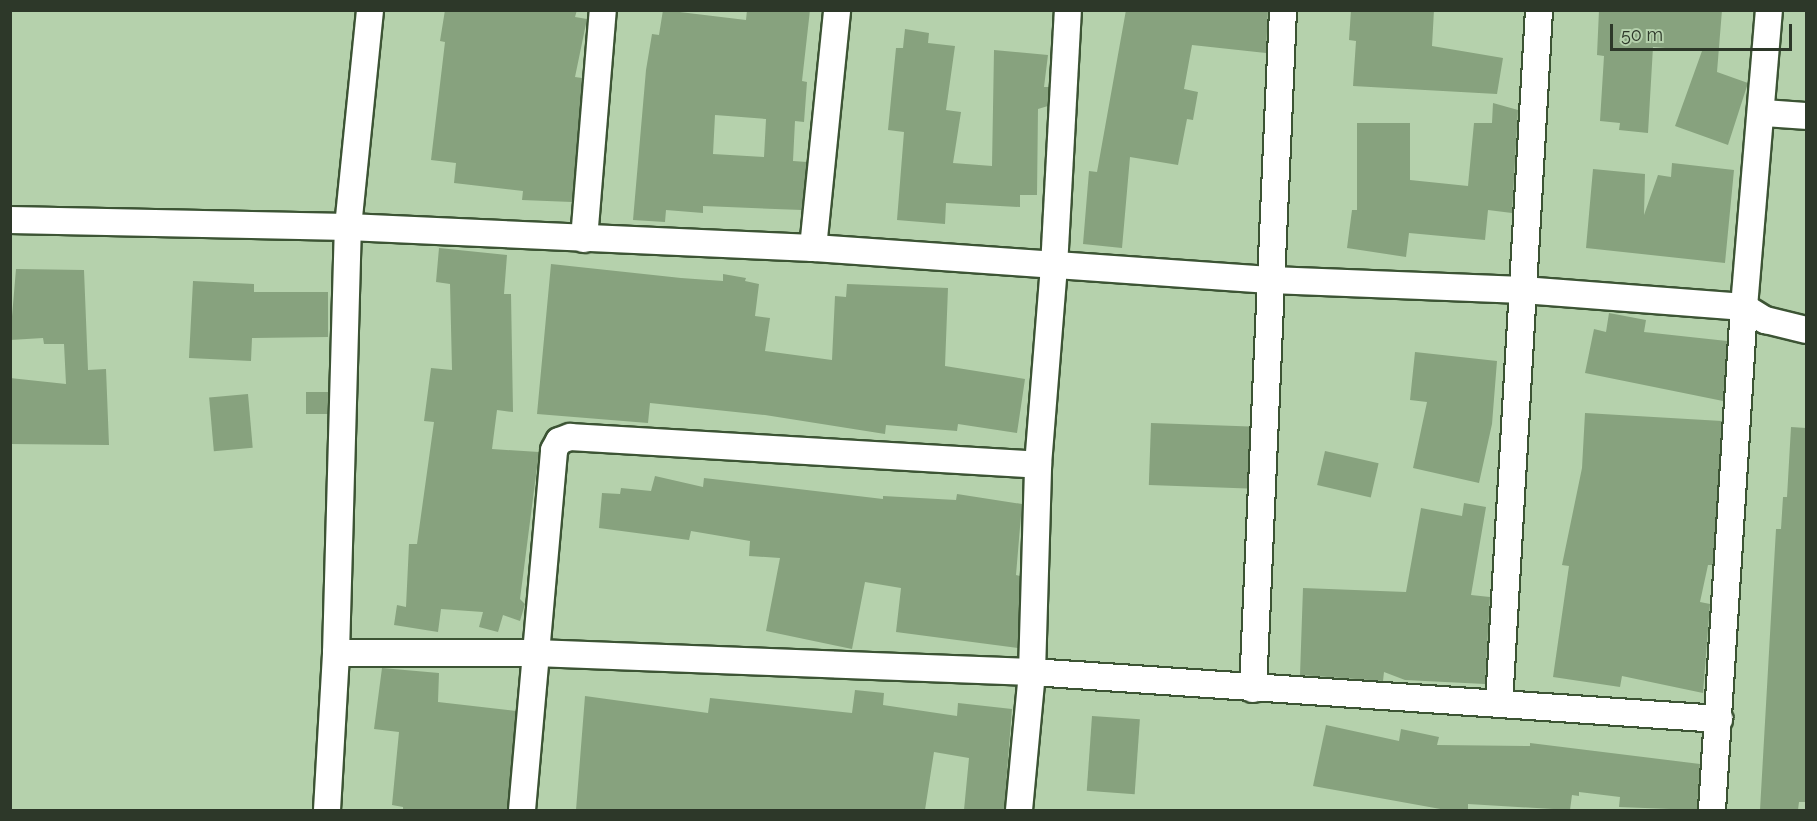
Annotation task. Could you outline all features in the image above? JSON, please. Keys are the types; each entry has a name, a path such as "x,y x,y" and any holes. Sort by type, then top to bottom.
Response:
{"street":[{"path":"327,810 336,653 348,227 370,10"},
{"path":"584,239 603,10"},
{"path":"813,248 837,10"},
{"path":"1019,810 1032,672 1038,465 1054,267 1068,10"},
{"path":"1253,689 1283,10"},
{"path":"1499,704 1539,10"},
{"path":"1712,810 1744,307 1763,112 1769,10"},
{"path":"1763,112 1806,116"},
{"path":"10,220 348,227 813,248 1054,267 1271,280 1523,290 1744,307 1766,320 1806,330"},
{"path":"522,810 554,450 560,441 570,437 1038,465"},
{"path":"336,653 535,653 1032,672 1253,689 1719,719"}],"building":[{"path":"445,10 577,10 575,17 587,19 575,77 582,78 572,202 522,200 523,191 454,183 456,163 431,160 445,42 440,41"},
{"path":"663,10 746,20 747,10 810,10 802,81 807,82 804,122 795,121 793,161 807,162 802,210 703,206 703,213 666,210 665,222 633,220 646,70 652,34 659,35","holes":["715,115 766,119 764,157 713,154"]},
{"path":"1126,10 1268,10 1266,53 1192,45 1184,89 1198,92 1193,120 1187,119 1178,165 1130,157 1122,248 1083,244 1089,171 1097,172"},
{"path":"1351,10 1434,10 1432,46 1503,58 1497,94 1353,86 1356,41 1349,40"},
{"path":"1599,10 1722,10 1717,72 1748,83 1728,145 1675,126 1702,51 1653,47 1648,133 1619,130 1620,123 1600,121 1604,56 1597,55"},
{"path":"905,29 929,33 928,43 955,46 946,110 961,112 953,163 992,166 994,50 1048,55 1044,87 1049,87 1048,106 1038,109 1037,195 1020,195 1020,207 946,203 945,224 897,220 904,132 888,130 896,48 903,48"},
{"path":"1493,103 1518,110 1512,213 1488,210 1485,240 1409,233 1406,257 1347,248 1352,210 1357,210 1357,123 1410,123 1410,180 1468,186 1474,123 1492,123"},
{"path":"1672,163 1734,170 1725,263 1586,248 1593,169 1645,174 1644,215 1658,175 1671,177"},
{"path":"439,248 507,255 504,294 511,294 513,412 497,410 492,449 539,452 520,599 525,604 520,621 503,615 498,632 479,627 483,612 441,609 438,632 394,625 397,605 406,607 409,544 417,544 434,422 424,421 431,368 452,370 450,284 436,282"},
{"path":"551,264 681,278 723,281 723,274 746,278 745,281 759,284 755,316 770,318 765,351 832,360 835,296 846,297 847,284 948,288 945,366 1025,379 1017,433 958,424 957,431 886,425 885,434 765,415 650,403 648,423 537,414"},
{"path":"16,269 84,270 88,370 106,369 109,445 10,444 10,378 66,384 64,344 44,344 43,338 10,340"},
{"path":"193,281 254,284 254,292 328,292 328,337 252,338 251,361 189,358"},
{"path":"1609,313 1646,320 1644,332 1727,341 1723,401 1585,373 1594,329 1606,332"},
{"path":"1415,352 1497,361 1492,424 1479,483 1413,468 1427,402 1410,400"},
{"path":"306,392 328,392 328,414 306,414"},
{"path":"248,394 253,448 214,451 209,397"},
{"path":"1585,413 1722,421 1713,565 1708,565 1700,602 1710,604 1703,693 1622,676 1620,687 1553,677 1569,566 1562,565 1582,468"},
{"path":"1151,423 1250,426 1248,488 1149,485"},
{"path":"1791,427 1806,428 1806,802 1799,802 1798,810 1760,810 1776,529 1781,529 1783,497 1787,497"},
{"path":"1325,451 1379,463 1371,497 1317,485"},
{"path":"655,476 703,487 704,478 883,499 883,496 956,500 957,494 1022,504 1016,575 1020,576 1018,648 896,632 901,588 865,582 852,649 766,631 780,558 749,556 750,541 691,531 689,540 599,528 602,493 620,494 621,488 651,491"},
{"path":"1464,503 1486,507 1471,595 1490,597 1485,684 1405,680 1384,672 1383,681 1300,675 1303,588 1406,592 1421,508 1462,516"},
{"path":"382,668 439,673 438,702 516,711 507,810 403,810 403,807 392,805 399,732 374,729"},
{"path":"855,690 884,693 883,705 957,716 958,703 1012,709 1004,810 964,810 969,758 934,752 925,810 576,810 585,696 708,713 710,698 852,713"},
{"path":"1092,716 1140,719 1135,794 1087,791"},
{"path":"1326,725 1399,741 1401,729 1439,737 1437,745 1530,746 1530,743 1700,764 1697,810 1619,807 1620,797 1579,792 1579,796 1572,795 1570,810 1468,804 1468,810 1446,810 1313,786"}]}
